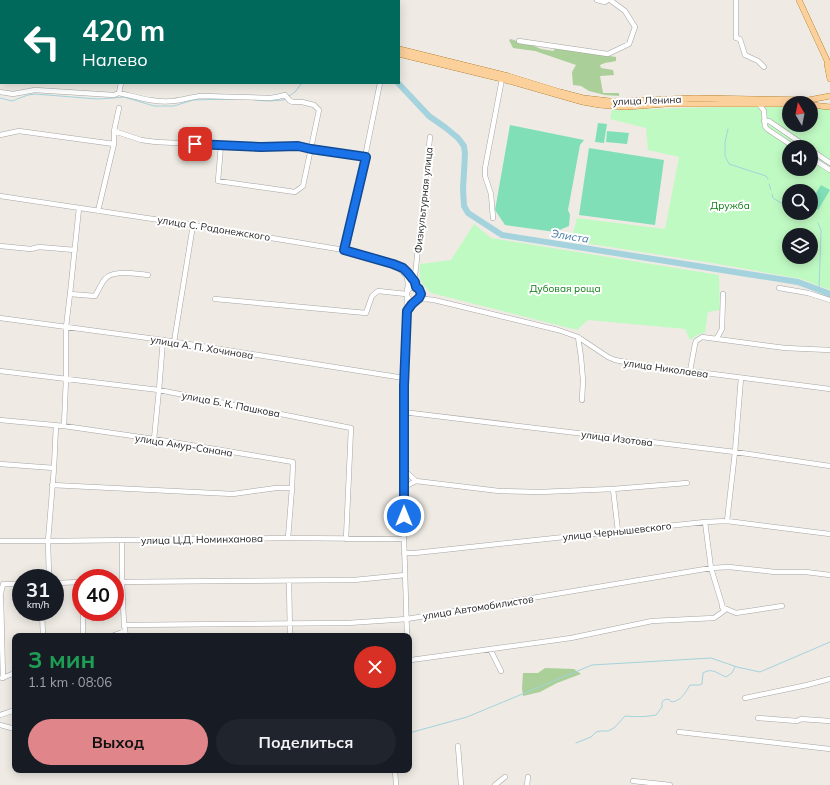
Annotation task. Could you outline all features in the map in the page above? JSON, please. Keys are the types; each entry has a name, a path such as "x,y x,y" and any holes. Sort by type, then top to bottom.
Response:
{"main road":[{"path":"799,0 830,67"},
{"name":"улица Ленина","path":"400,49 508,76 576,96 609,101 695,98 809,100 830,96"},
{"name":"улица Ленина","path":"400,54 502,79 583,102 600,105 626,107 665,104 782,104"},
{"path":"825,58 830,79"},
{"path":"830,96 830,102"},
{"path":"818,106 830,107"}],"street":[{"path":"519,41 608,54 629,44 635,27 625,11 609,0 605,2 597,0"},
{"path":"736,0 736,38 740,39 745,55 758,61 764,67"},
{"path":"493,218 491,194 487,183 485,168 502,79"},
{"path":"119,93 121,84"},
{"path":"344,250 366,157 379,85"},
{"path":"0,92 13,94 35,90 114,95 119,93 157,101 173,101 201,96 287,97 293,102 302,102 314,105 319,110 303,186 295,192 218,181 221,145"},
{"path":"759,104 764,111 764,121 767,129 784,140"},
{"path":"98,211 114,144 114,131 119,108"},
{"path":"764,121 769,122 796,140"},
{"path":"114,131 141,140 156,142 261,147 298,146 366,157"},
{"path":"0,135 19,132 114,144"},
{"name":"Физкультурная улица","path":"407,311 421,294 415,276 430,137"},
{"path":"818,155 830,163"},
{"path":"818,162 830,170"},
{"name":"улица С. Радонежского","path":"0,196 193,225 344,250 393,264 407,277 407,294"},
{"path":"64,426 66,327 79,208"},
{"path":"174,342 193,225"},
{"path":"0,246 31,249 75,250"},
{"path":"393,264 403,268 418,288 426,296 434,300"},
{"path":"70,294 95,296 105,279 109,275 116,273 148,275"},
{"path":"407,633 404,553 404,378 407,294 412,287 418,288"},
{"path":"779,288 808,293 830,300"},
{"path":"215,299 366,313 372,296 378,291 407,294"},
{"path":"407,294 411,301 416,300"},
{"path":"717,338 722,329 723,294"},
{"name":"улица Николаева","path":"416,300 434,300 558,330 578,337 615,360 635,364 830,389"},
{"name":"улица А. П. Хочинова","path":"0,318 163,340 404,378"},
{"path":"578,337 583,380 582,400"},
{"path":"690,371 696,341 702,337 785,348 830,350"},
{"path":"154,439 163,340"},
{"name":"улица Б. К. Пашкова","path":"0,371 159,390 352,428 346,539"},
{"path":"727,521 735,452 741,378"},
{"name":"улица Изотова","path":"404,412 735,452 830,466"},
{"name":"улица Амур-Санана","path":"0,420 64,426 293,462 288,538"},
{"path":"49,569 48,541 56,425"},
{"path":"0,464 54,468"},
{"path":"404,470 416,481"},
{"path":"404,487 416,481 499,491 540,492 613,489 687,483"},
{"path":"52,485 233,494 276,488 292,488"},
{"path":"613,489 618,531"},
{"name":"улица Чернышевского","path":"404,553 727,521 830,534"},
{"path":"705,522 711,568 723,609"},
{"name":"улица Ц.Д. Номинханова","path":"0,541 288,538 404,539"},
{"path":"122,540 122,569"},
{"name":"улица Автомобилистов","path":"124,625 348,623 407,619 711,568 730,567 775,572 806,572 830,575"},
{"path":"124,582 354,580 405,575"},
{"path":"289,581 290,633"},
{"path":"12,584 3,584 0,598 1,678 12,674"},
{"path":"723,609 736,613 782,606"},
{"path":"412,660 571,638 652,621 714,618 723,609"},
{"path":"42,621 43,633"},
{"path":"83,621 83,633"},
{"path":"124,621 126,633"},
{"path":"490,649 501,671"},
{"path":"745,698 830,679"},
{"path":"0,715 12,711"},
{"path":"758,718 797,721 801,719 830,721"},
{"path":"0,725 12,728"},
{"path":"679,732 830,749"},
{"path":"458,746 461,785"},
{"path":"395,773 396,785"},
{"path":"495,785 504,777"},
{"path":"527,785 528,777"},
{"path":"634,781 670,785"}],"green space":[{"path":"511,39 525,45 532,45 541,49 553,51 559,48 616,57 616,61 600,65 601,68 613,70 614,75 600,76 603,93 619,93 619,96 605,95 589,91 581,86 573,85 572,72 576,65 535,51 513,48 509,40"},
{"name":"Дружба","path":"782,105 782,132 818,132 818,107 830,108 830,290 801,279 712,263 571,241 577,218 665,229 679,157 648,150 646,128 610,119 612,110"},
{"path":"598,123 607,124 604,143 595,142"},
{"path":"510,125 584,140 580,145 568,210 570,215 569,226 555,232 505,225 495,210"},
{"path":"607,131 629,133 627,144 606,142"},
{"path":"589,148 664,160 655,225 579,215"},
{"path":"821,185 830,190 818,210 818,190"},
{"name":"Дубовая роща","path":"474,224 491,238 719,275 720,310 708,312 705,333 699,334 690,340 685,329 588,320 577,330 431,293 421,281 420,264 451,260"},
{"path":"545,668 574,669 581,674 557,683 540,692 523,696 523,673 538,673"}],"waterway":[{"path":"289,96 295,92 301,84"},
{"name":"Элиста","path":"399,84 429,116 458,138 464,146 464,206 468,213 502,235 798,282 830,294"},
{"path":"0,98 12,101 35,94 97,99 124,97 154,106 174,106 193,100 233,99"},
{"path":"255,100 269,101 285,99"},
{"path":"728,129 725,142 725,156 729,164 766,176 768,179"},
{"path":"769,184 771,190"},
{"path":"772,194 773,198 782,204"},
{"path":"818,223 821,230 819,289"},
{"path":"412,732 467,717 592,665 711,658 737,667 760,672 830,642"},
{"path":"576,743 591,737 596,732 608,731 614,728 625,716 640,717 656,715 662,707 662,702 664,700 668,699 672,702 678,700 683,696 690,685 702,684 703,673 706,671 712,671 726,677 732,673 735,667"}],"route":[{"path":"195,144 261,147 298,146 366,157 344,250 403,268 415,282 416,287 419,289 421,294 407,311 404,386 404,516"}]}
